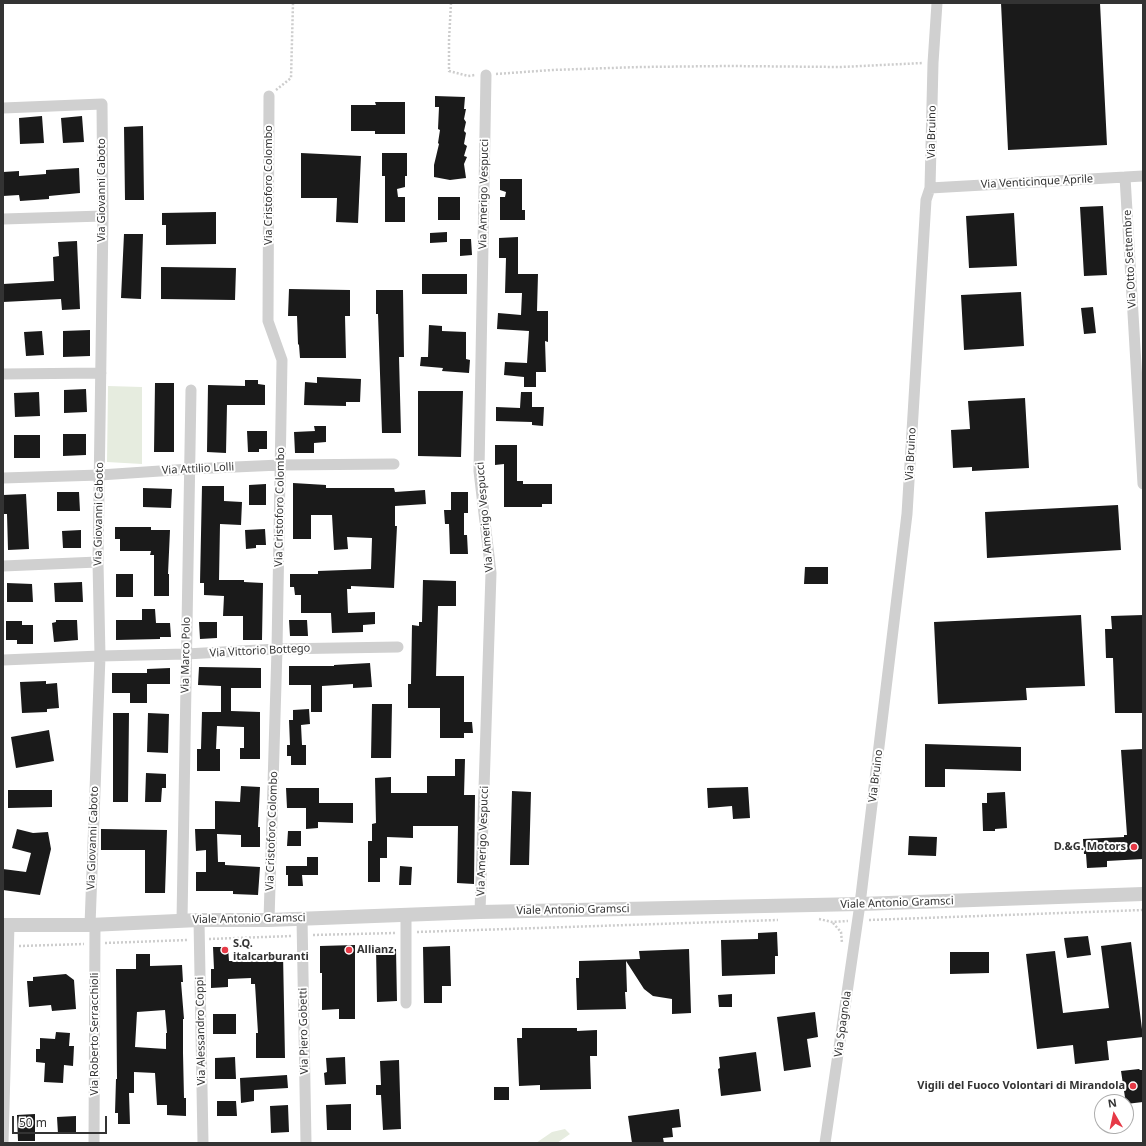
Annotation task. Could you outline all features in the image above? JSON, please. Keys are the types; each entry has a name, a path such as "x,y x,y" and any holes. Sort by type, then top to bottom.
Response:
{"street":[{"name":"Via Bruino","path":"860,904 907,514 926,200 930,188 937,3"},
{"name":"Via Amerigo Vespucci","path":"480,912 490,573 479,471 486,74"},
{"name":"Via Cristoforo Colombo","path":"269,96 268,321 282,360 277,649 269,920"},
{"name":"Via Giovanni Caboto","path":"3,108 102,104 102,373 98,562 100,656 93,925"},
{"name":"Via Venticinque Aprile","path":"930,188 1143,176"},
{"name":"Via Otto Settembre","path":"1125,177 1143,484"},
{"path":"3,220 103,216"},
{"path":"3,374 102,373"},
{"name":"Via Marco Polo","path":"182,920 191,390"},
{"name":"Via Attilio Lolli","path":"3,478 100,475 280,465 394,464"},
{"path":"3,566 98,562"},
{"name":"Via Vittorio Bottego","path":"3,660 186,654 277,649 398,648"},
{"name":"Viale Antonio Gramsci","path":"6,925 93,925 182,920 269,920 406,914 860,904 1143,894"},
{"name":"Via Spagnola","path":"825,1143 860,904"},
{"path":"406,914 406,1003"},
{"name":"Via Piero Gobetti","path":"302,918 306,1143"},
{"name":"Via Alessandro Coppi","path":"199,920 203,1143"},
{"path":"3,1143 6,925"},
{"name":"Via Roberto Serracchioli","path":"93,925 94,1143"}],"path":[{"path":"269,96 291,78 293,3"},
{"path":"451,3 449,71 468,76 552,70 640,67 841,67 934,63"},
{"path":"832,922 1143,910"}],"shaded area":[{"path":"108,386 142,387 142,464 107,462"},
{"path":"565,1129 570,1134 557,1143 536,1143 552,1132"}],"building":[{"path":"1001,3 1100,3 1107,145 1008,150"},
{"path":"435,96 465,97 464,109 466,109 464,119 466,122 464,131 466,133 464,144 467,146 464,156 467,157 464,164 466,178 450,180 434,177 434,165 439,144 440,130 438,129 439,107 435,107"},
{"path":"375,102 405,102 405,134 375,134 375,131 351,131 351,105 376,105"},
{"path":"42,116 44,143 20,144 19,118"},
{"path":"82,116 84,142 63,143 61,118"},
{"path":"143,126 144,200 125,200 124,127"},
{"path":"301,153 361,156 358,223 336,222 337,198 301,198"},
{"path":"382,153 407,153 407,176 405,176 405,187 397,189 398,197 405,197 405,222 385,222 385,176 382,176"},
{"path":"79,168 80,193 49,196 49,199 20,201 19,195 3,196 3,172 19,171 19,176 46,174 46,170"},
{"path":"500,179 522,179 522,210 525,210 525,220 500,220 500,197 505,197 506,192 500,190"},
{"path":"438,197 460,197 460,220 438,220"},
{"path":"1103,206 1107,275 1084,276 1080,207"},
{"path":"216,212 216,244 166,245 166,225 162,225 162,213"},
{"path":"1014,213 1017,266 969,268 966,216"},
{"path":"447,232 447,242 430,243 430,233"},
{"path":"124,234 143,234 141,299 121,298"},
{"path":"518,237 518,274 538,274 537,311 548,311 548,342 545,341 546,372 536,372 536,387 524,387 524,377 504,375 505,362 527,363 529,331 497,329 498,313 521,315 522,293 505,293 506,258 499,258 499,238"},
{"path":"460,239 471,239 472,255 460,256"},
{"path":"77,241 80,309 62,310 61,299 3,302 3,284 54,281 53,257 59,256 58,242"},
{"path":"161,267 236,268 235,300 161,299"},
{"path":"422,274 467,274 467,294 422,294"},
{"path":"289,289 350,290 350,316 345,316 346,358 300,358 297,316 288,316"},
{"path":"376,290 403,290 404,357 399,357 401,433 382,433"},
{"path":"1021,292 1024,346 964,350 961,295"},
{"path":"1093,307 1096,333 1084,334 1081,308"},
{"path":"429,325 442,326 442,331 466,332 466,359 470,360 469,373 442,371 443,368 420,366 421,357 428,357"},
{"path":"90,330 90,356 63,357 63,331"},
{"path":"42,331 44,355 26,356 24,332"},
{"path":"317,377 361,379 360,402 346,402 346,406 304,405 305,382 317,383"},
{"path":"245,380 258,380 258,384 265,385 265,405 227,405 226,453 207,452 208,385 245,386"},
{"path":"155,383 174,383 174,452 154,452"},
{"path":"86,389 87,412 64,413 64,390"},
{"path":"418,391 463,391 461,457 418,456"},
{"path":"39,392 40,416 15,417 14,393"},
{"path":"521,392 532,392 532,407 544,407 543,426 532,425 532,422 496,421 496,407 520,408"},
{"path":"1025,398 1029,468 972,471 972,467 953,468 951,430 970,429 968,401"},
{"path":"314,426 326,426 326,442 314,443 314,453 295,453 294,432 315,431"},
{"path":"247,431 267,431 267,449 259,449 259,452 248,452"},
{"path":"63,434 86,434 86,455 63,456"},
{"path":"14,435 40,435 40,458 14,458"},
{"path":"495,445 517,445 517,481 523,481 523,484 552,484 552,504 542,504 542,507 504,507 504,464 495,465"},
{"path":"293,483 326,485 326,488 394,488 395,492 425,490 426,504 395,506 395,526 397,526 394,588 351,586 351,589 347,589 348,613 375,612 375,624 363,625 363,632 332,633 331,613 301,613 301,595 295,595 294,587 290,587 290,574 318,574 318,571 371,569 372,538 347,537 348,549 334,550 332,515 311,515 311,539 293,539"},
{"path":"266,484 266,505 249,505 249,485"},
{"path":"202,486 224,486 224,501 242,502 241,525 220,524 219,580 244,580 244,582 263,583 262,640 243,640 243,616 223,616 224,596 204,595 204,583 200,583"},
{"path":"143,488 172,489 171,508 143,507"},
{"path":"57,492 79,492 80,511 57,511"},
{"path":"451,492 468,492 468,513 464,513 464,535 467,535 468,554 450,554 449,524 445,524 444,510 451,510"},
{"path":"26,494 29,549 8,550 7,514 3,514 3,495"},
{"path":"1118,505 1121,550 987,558 985,512"},
{"path":"115,527 151,527 151,530 170,530 168,574 169,596 154,596 154,555 150,555 151,551 120,551 120,539 115,539"},
{"path":"265,529 266,545 256,545 256,548 246,549 245,530"},
{"path":"81,530 81,548 63,548 62,531"},
{"path":"805,567 828,567 828,584 804,584"},
{"path":"116,574 133,574 133,597 116,597"},
{"path":"423,580 456,581 456,606 438,606 436,676 464,676 464,722 472,722 473,733 464,733 464,738 440,738 440,708 408,708 408,684 411,684 412,625 419,626 419,622 422,622"},
{"path":"82,582 83,602 55,602 54,583"},
{"path":"7,583 32,584 33,602 7,602"},
{"path":"142,609 155,609 156,623 170,623 171,637 160,637 160,639 116,640 116,620 142,620"},
{"path":"1081,615 1085,686 1026,688 1027,700 938,704 934,622"},
{"path":"1143,615 1143,713 1115,713 1113,658 1106,658 1105,629 1112,629 1111,616"},
{"path":"56,620 77,620 78,640 54,642 52,623 56,622"},
{"path":"289,620 307,620 308,636 290,636"},
{"path":"6,621 22,621 22,625 33,625 33,644 17,644 17,640 6,640"},
{"path":"199,622 217,622 217,638 200,639"},
{"path":"370,663 372,687 353,688 353,684 322,686 322,712 311,712 311,685 289,685 289,666 334,666"},
{"path":"199,667 261,668 261,688 231,688 231,711 260,712 260,759 240,759 240,748 244,748 244,727 217,726 216,749 220,749 220,771 197,771 197,749 201,749 202,712 221,712 221,686 198,685"},
{"path":"170,668 170,684 147,684 147,703 130,703 130,693 112,693 112,673 147,673 147,669"},
{"path":"46,681 46,684 57,683 59,708 47,709 47,712 22,713 20,682"},
{"path":"372,704 392,704 391,758 371,758"},
{"path":"309,709 310,724 301,725 302,745 306,745 306,765 291,765 291,756 287,756 287,745 290,745 289,720 293,720 293,710"},
{"path":"113,713 129,713 128,802 113,802"},
{"path":"148,713 169,714 168,753 147,752"},
{"path":"49,730 54,761 16,768 11,737"},
{"path":"925,744 1021,747 1021,771 945,769 945,787 925,787"},
{"path":"1143,749 1143,859 1107,861 1107,867 1087,868 1083,839 1124,837 1124,835 1127,835 1121,750"},
{"path":"455,759 465,759 464,795 475,795 474,884 457,883 458,826 413,826 413,838 387,837 387,858 380,858 380,882 368,882 368,841 372,841 372,824 376,823 375,778 391,777 391,793 427,793 427,776 455,776"},
{"path":"146,773 166,774 166,788 162,788 161,802 145,802"},
{"path":"241,786 260,787 258,827 260,827 260,847 241,847 241,835 217,834 218,862 225,862 225,865 260,867 258,895 233,894 233,891 196,891 196,872 206,872 206,850 196,851 195,829 215,829 215,801 240,802"},
{"path":"748,787 750,818 733,819 732,806 708,808 707,788"},
{"path":"286,788 319,788 319,803 353,803 353,823 318,822 318,828 306,829 306,808 287,808"},
{"path":"8,790 52,790 52,807 8,808"},
{"path":"512,791 531,792 529,865 510,865"},
{"path":"1005,792 1007,828 995,829 995,831 983,831 982,803 987,803 987,793"},
{"path":"17,829 33,833 48,832 51,849 40,895 3,890 3,869 26,872 31,853 12,848"},
{"path":"101,829 167,830 165,893 145,893 145,850 101,850"},
{"path":"288,831 301,831 301,846 287,846"},
{"path":"909,836 937,837 936,856 908,855"},
{"path":"307,857 318,857 318,875 302,875 303,886 288,886 286,866 307,866"},
{"path":"400,866 412,867 411,885 399,885"},
{"path":"777,932 778,956 775,956 775,974 722,976 721,940 758,939 758,933"},
{"path":"1088,936 1091,955 1067,958 1064,938"},
{"path":"1131,942 1143,1037 1107,1041 1109,1060 1075,1064 1073,1045 1037,1049 1026,954 1055,951 1063,1013 1109,1008 1101,946"},
{"path":"355,945 355,1019 339,1019 339,1009 322,1010 320,946"},
{"path":"450,946 451,986 442,986 442,1003 424,1003 423,947"},
{"path":"213,947 228,947 229,961 250,961 250,953 283,953 285,1058 256,1058 256,1033 258,1033 255,984 251,984 251,978 228,979 228,987 211,988 211,969 214,969"},
{"path":"376,948 396,949 397,1001 377,1002"},
{"path":"689,949 691,1013 672,1014 672,999 653,996 644,989 626,961 626,1009 577,1010 576,978 579,978 579,961 640,959 639,951"},
{"path":"950,952 989,952 989,973 950,974"},
{"path":"136,954 150,954 150,966 182,965 183,982 181,982 184,1019 184,1098 186,1098 186,1116 167,1115 167,1105 157,1105 155,1073 134,1072 134,1093 129,1093 130,1124 118,1124 118,1113 115,1113 117,1079 116,969 136,969","holes":["165,1010 167,1033 166,1049 135,1047 137,1012"]},
{"path":"66,974 74,980 76,1009 52,1011 51,1005 29,1007 27,981 33,981 33,977"},
{"path":"732,994 732,1007 719,1007 718,995"},
{"path":"815,1012 818,1037 807,1039 811,1067 784,1071 777,1017"},
{"path":"213,1014 236,1014 236,1034 213,1034"},
{"path":"522,1028 577,1028 577,1031 597,1030 597,1056 590,1056 591,1089 540,1090 540,1085 519,1086 517,1038 522,1038"},
{"path":"56,1032 70,1033 69,1046 74,1046 73,1066 64,1065 63,1083 44,1082 45,1063 36,1062 36,1049 40,1049 40,1038 55,1039"},
{"path":"756,1052 761,1091 721,1096 718,1069 720,1068 719,1057"},
{"path":"235,1057 236,1079 215,1079 215,1058"},
{"path":"345,1057 346,1084 325,1085 324,1073 327,1072 326,1058"},
{"path":"399,1060 401,1129 383,1130 381,1095 376,1095 376,1085 381,1085 380,1061"},
{"name":"Vigili del Fuoco Volontari di Mirandola","path":"1143,1070 1143,1102 1134,1103 1134,1094 1124,1094 1121,1071"},
{"path":"287,1075 288,1088 254,1090 254,1101 241,1103 240,1078"},
{"path":"494,1087 509,1087 509,1100 494,1100"},
{"path":"217,1101 236,1101 237,1116 217,1116"},
{"path":"351,1104 351,1130 327,1130 326,1105"},
{"path":"288,1105 289,1132 271,1133 270,1106"},
{"path":"679,1109 681,1127 672,1128 673,1137 663,1138 664,1143 632,1143 628,1116"},
{"path":"35,1114 35,1141 18,1141 17,1115"},
{"path":"76,1116 76,1133 58,1134 57,1117"}],"place":[{"name":"D.&G. Motors","path":"1134,847"},
{"name":"S.Q. italcarburanti","path":"225,950"},
{"name":"Allianz","path":"349,950"},
{"name":"Vigili del Fuoco Volontari di Mirandola","path":"1133,1086"}]}
